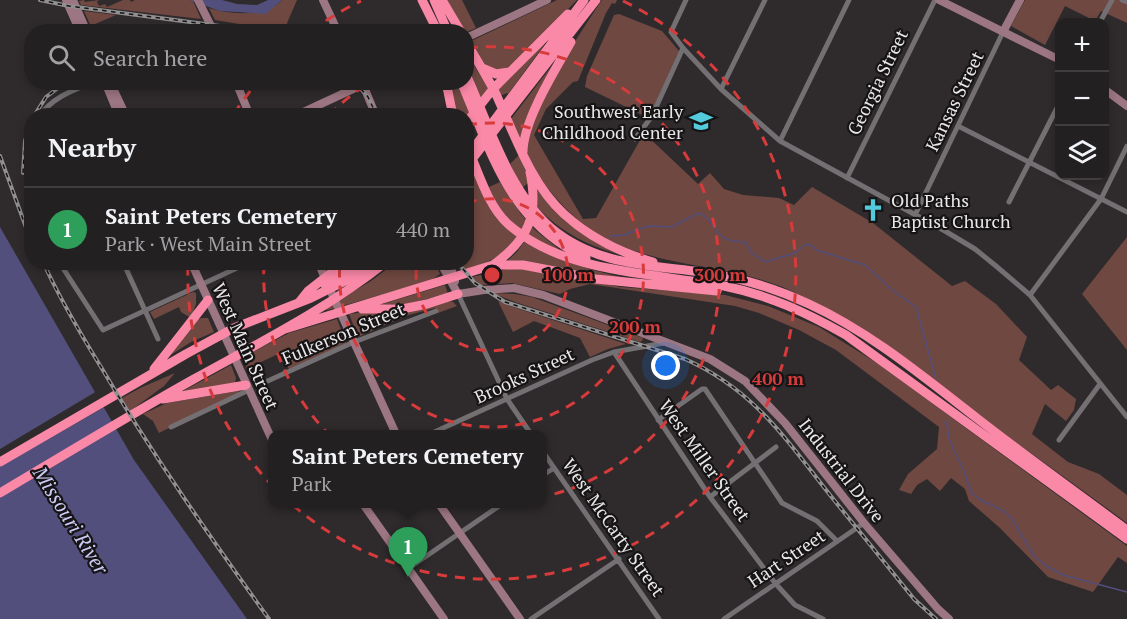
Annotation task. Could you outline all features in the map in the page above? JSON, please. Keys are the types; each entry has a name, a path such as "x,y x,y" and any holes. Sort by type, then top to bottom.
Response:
{"highway":[{"path":"422,0 429,24"},
{"path":"422,0 434,24"},
{"path":"434,0 444,24"},
{"path":"442,0 456,24"},
{"path":"474,114 509,72 583,0"},
{"path":"474,156 583,0"},
{"path":"474,148 596,0"},
{"path":"523,154 525,136 544,91 584,17"},
{"path":"474,50 528,164 544,191 564,214 586,231 612,246 636,257 679,270"},
{"path":"482,68 496,74 509,72"},
{"path":"448,90 451,108"},
{"path":"464,90 472,108"},
{"path":"473,90 518,187 528,203 550,227 561,235 587,250 616,261 755,283 809,304 851,327 924,378 1127,530"},
{"path":"474,113 495,164 520,207 548,235 575,253 605,267"},
{"path":"474,162 487,191 507,223 531,242 568,257 605,267 726,286 770,298 811,315 846,335 1127,539"},
{"path":"493,265 515,247 525,231 532,212 533,188 528,164"},
{"path":"285,329 493,265 523,265 596,279 770,298"},
{"path":"300,301 308,291 335,270"},
{"path":"300,301 348,270"},
{"path":"0,462 234,328 311,298 353,278 364,270"},
{"path":"0,493 154,402 285,329 375,270"},
{"path":"332,313 372,307 402,309 458,294"},
{"path":"151,374 208,300"},
{"path":"154,402 247,387"}],"main road":[{"path":"66,0 76,24"},
{"path":"73,0 84,24"},
{"path":"198,0 210,24"},
{"path":"323,0 334,24"},
{"path":"474,36 547,0"},
{"path":"937,0 1055,58"},
{"name":"Kansas Street","path":"1003,33 1020,0"},
{"path":"108,90 116,108"},
{"path":"114,90 122,108"},
{"path":"239,90 247,108"},
{"path":"312,108 349,90"},
{"path":"367,90 373,108"},
{"path":"1109,93 1127,106"},
{"name":"West Main Street","path":"194,270 268,431"},
{"path":"321,270 394,430"},
{"path":"444,270 458,294"},
{"path":"451,270 458,294"},
{"name":"Industrial Drive","path":"458,294 514,288 543,295 710,359 745,381 785,423 864,523 949,619"},
{"path":"366,508 444,619"},
{"path":"443,508 520,619"}],"street":[{"path":"686,0 671,32 721,89 780,141 975,249 1030,295 1127,417"},
{"path":"721,89 765,0"},
{"path":"780,141 849,0"},
{"name":"Georgia Street","path":"847,178 937,0"},
{"path":"1102,18 1112,0"},
{"path":"1122,0 1127,2"},
{"name":"Kansas Street","path":"915,214 1003,33"},
{"path":"635,139 652,116 683,48"},
{"path":"46,108 75,90"},
{"path":"1009,202 1055,110"},
{"path":"958,126 1127,212"},
{"path":"1030,295 1101,199 1127,146"},
{"path":"64,270 103,330 233,270"},
{"path":"127,270 158,339"},
{"path":"458,294 507,399 528,430"},
{"name":"Fulkerson Street","path":"261,384 354,342 436,311"},
{"name":"Brooks Street","path":"441,430 614,352 668,342"},
{"name":"West Miller Street","path":"614,352 710,497 775,583 795,605 819,618"},
{"path":"1059,440 1100,384"},
{"path":"171,427 247,387"},
{"path":"658,420 702,388 782,503 817,521 837,541"},
{"path":"710,497 776,447"},
{"name":"West McCarty Street","path":"547,458 660,619"},
{"path":"547,472 554,468"},
{"path":"409,568 496,508"},
{"name":"Hart Street","path":"724,619 864,523"},
{"path":"531,619 619,560"}],"shaded area":[{"path":"84,0 85,2 99,0 97,2 99,6 105,4 107,7 123,0 131,2 135,0 189,0 193,1 201,19 81,5 79,1"},
{"path":"282,0 297,0 287,24 239,24 215,20 209,8 248,13 275,6"},
{"path":"447,0 462,0 474,24 459,24"},
{"path":"557,0 577,0 507,71 487,69 474,50 474,40"},
{"path":"602,0 617,0 615,4 612,3 606,13 578,81 573,82 546,109 534,135 583,219 596,218 644,133 698,184 710,173 724,189 743,195 779,198 794,205 812,187 873,223 952,286 965,281 996,304 1027,337 1019,360 1051,390 1058,385 1076,399 1074,410 1066,421 1045,404 1032,434 1068,462 1099,474 1127,495 1127,523 980,417 815,303 772,283 643,253 612,242 583,224 556,198 532,165 527,152 527,139 533,120 555,75"},
{"path":"1025,0 1127,0 1127,23 1101,11 1097,18 1089,18 1065,6 1059,18 1055,18 1055,26 1045,45 1011,26"},
{"path":"84,11 116,15 95,24 90,24"},
{"path":"619,14 662,31 679,51 649,118 585,87 587,76 614,15"},
{"path":"543,44 508,94 500,96 497,91"},
{"path":"557,59 521,138 519,140 511,119"},
{"path":"474,66 489,89 481,99 474,82"},
{"path":"449,90 459,90 468,108 455,108"},
{"path":"519,155 528,183 522,188 510,164"},
{"path":"474,174 509,230 518,238 502,254 474,267"},
{"path":"500,182 534,229 561,251 538,241 518,227 501,210 489,187"},
{"path":"536,184 546,198 624,256 587,243 555,224 536,206"},
{"path":"1127,237 1127,350 1082,294"},
{"path":"524,242 577,265 634,280 506,262"},
{"path":"511,268 621,287 725,295 768,306 819,327 877,363 1127,546 1127,563 1118,557 1093,592 1048,577 1000,528 969,501 965,489 951,478 940,491 927,479 917,485 911,494 899,490 908,474 937,449 939,427 836,350 799,330 759,313 735,306 590,284 560,294 512,283 481,285 472,277"},
{"path":"386,270 438,270 440,274 430,281 328,310 324,309"},
{"path":"445,285 448,294 407,304 379,305"},
{"path":"193,292 196,293 196,304 191,318 181,312 179,307 154,319 150,312"},
{"path":"492,293 532,297 643,338 640,342"},
{"path":"448,301 457,306 438,313 435,308 405,316 358,337 349,314"},
{"path":"498,301 626,344 590,357 580,338 534,321 513,332"},
{"path":"208,318 214,332 191,342 169,356 198,319"},
{"path":"337,319 346,343 289,369 280,353 247,369 243,357 289,333"},
{"path":"231,365 236,378 235,383 174,396"},
{"path":"175,373 164,386 130,411 122,398"},
{"path":"240,392 159,433 153,421 143,414 167,403"}],"water":[{"path":"189,0 222,0 237,4 257,5 268,0 282,0 266,14 220,11"},
{"name":"Missouri River","path":"0,227 134,460 247,619 0,619"}],"pier":[{"path":"97,391 106,406 0,467 0,449"}],"waterway":[{"path":"610,236 624,235 648,226 672,227 699,213 706,217 723,237 746,243 751,252 765,262 795,253 806,244 813,246 816,250 865,265 891,289 916,307 936,379"},
{"path":"946,421 950,442 971,492 979,499 1004,511 1012,519 1034,556 1063,575 1127,592"}],"railway":[{"path":"40,0 205,24"},
{"path":"39,108 46,97 55,90"},
{"path":"362,90 373,108"},
{"path":"0,156 24,222"},
{"path":"23,173 24,157"},
{"path":"47,270 78,329 140,432 269,619"},
{"path":"464,270 475,283 505,302 685,359 730,385 767,417 783,435 914,599 936,619"}],"place":[{"name":"Southwest Early Childhood Center","path":"701,121"},
{"name":"Old Paths Baptist Church","path":"873,210"},
{"name":"Saint Peters Cemetery","path":"408,577"}]}
